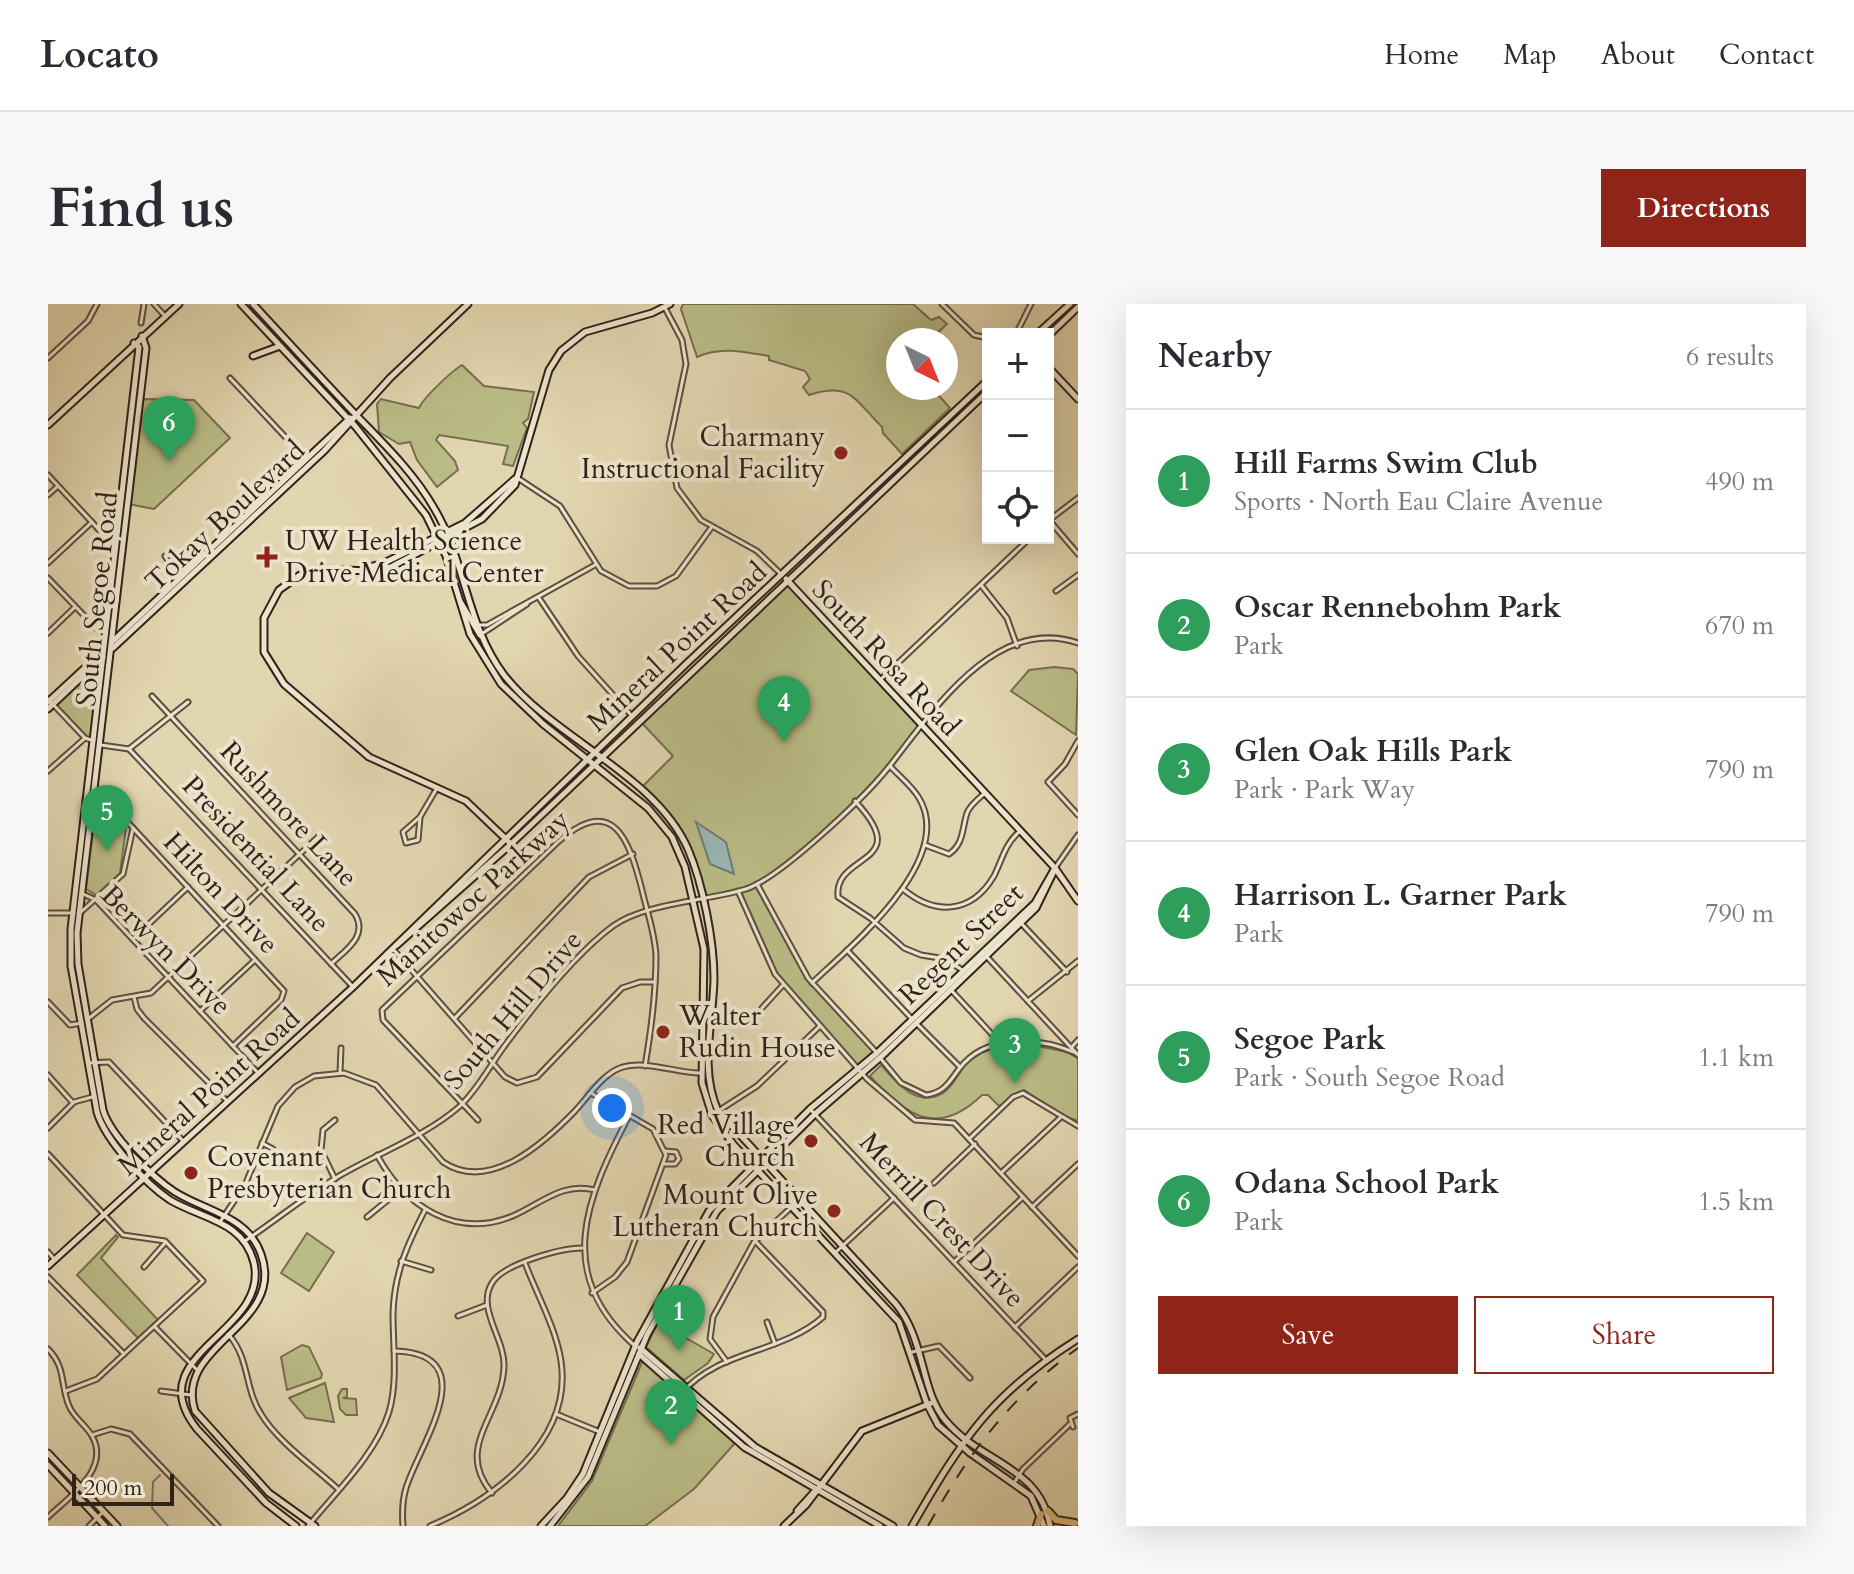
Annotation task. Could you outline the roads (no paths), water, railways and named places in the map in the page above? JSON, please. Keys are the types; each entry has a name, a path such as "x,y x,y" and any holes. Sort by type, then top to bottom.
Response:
{"main road":[{"path":"1037,1526 1044,1512 1056,1520 1077,1522"},
{"path":"1058,1526 1077,1522"}],"street":[{"path":"48,358 88,321 97,304"},
{"path":"141,323 144,304"},
{"path":"154,304 168,310"},
{"path":"49,423 168,310 179,304"},
{"path":"241,304 350,421 420,507 439,538 476,647 501,684 520,705 648,808 665,827 679,851 693,902 705,973 704,1073 715,1113 756,1166 891,1312 905,1332 927,1404 938,1425 960,1445 1031,1496 1044,1512"},
{"path":"253,304 416,480 447,534 475,623 503,673 520,693 656,804 672,822 689,851 712,946 714,978 704,1073"},
{"name":"Tokay Boulevard","path":"49,703 308,462 468,304"},
{"path":"942,304 974,335 982,337"},
{"path":"948,311 955,304"},
{"path":"1018,328 1031,304"},
{"path":"1044,328 1070,304"},
{"path":"511,844 472,805 380,764 357,749 284,684 264,652 262,635 267,608 288,582 318,569 391,567 493,511 515,485 549,370 561,351 592,329 667,306"},
{"name":"South Rosa Road","path":"667,306 682,340 686,364 669,437 671,472 687,505 711,528 757,551 788,581 1055,868 1078,901"},
{"path":"1054,330 1078,307"},
{"path":"266,331 279,332"},
{"name":"South Segoe Road","path":"79,894 101,745 106,632 146,348 142,336"},
{"path":"272,338 289,343"},
{"name":"South Segoe Road","path":"113,641 139,347 134,343"},
{"path":"253,356 280,346"},
{"path":"1054,373 1078,399"},
{"path":"230,378 308,462"},
{"name":"Mineral Point Road","path":"48,1266 353,987 593,753 982,386"},
{"name":"Mineral Point Road","path":"394,948 511,844 982,397"},
{"path":"48,475 102,533 121,540"},
{"path":"516,478 560,506 595,565 623,585 657,586 681,573 711,528"},
{"path":"48,495 58,485"},
{"path":"1054,517 1078,498"},
{"path":"48,563 92,522"},
{"path":"1054,527 1078,554"},
{"path":"880,680 1024,544"},
{"path":"165,556 182,580"},
{"path":"475,623 487,625 595,565"},
{"path":"1056,591 1078,575"},
{"path":"48,578 98,631 106,632"},
{"name":"Tokay Boulevard","path":"106,652 113,641 182,580"},
{"path":"981,585 1007,618 1017,646"},
{"path":"539,598 578,656 632,716"},
{"path":"458,600 476,634 480,635"},
{"path":"480,635 529,603"},
{"path":"48,633 75,607"},
{"path":"115,617 130,625"},
{"name":"South Hill Drive","path":"245,1241 335,1179 462,1104 531,1011 603,935 623,920 757,884 795,859 855,801 890,766 921,725 978,667 1017,646 1052,639 1078,643"},
{"name":"South Segoe Road","path":"106,652 87,797 77,913 84,1022 104,1131 168,1198 220,1222 245,1241"},
{"name":"Rushmore Lane","path":"152,696 359,921 357,938 331,964"},
{"path":"49,703 85,738 101,745 129,749 188,702"},
{"path":"48,771 85,738"},
{"path":"1078,741 1065,764 1048,782 1078,815"},
{"name":"Presidential Lane","path":"129,749 353,987"},
{"path":"812,983 903,889 925,845 921,801 890,766"},
{"path":"420,817 418,840 406,843 403,832 420,817 437,788"},
{"path":"925,845 949,854 954,851 964,832 969,808 985,793"},
{"name":"Hilton Drive","path":"87,797 111,805 285,994 233,1046"},
{"path":"855,801 874,823 878,839 873,849 841,880 837,892 842,902 873,921 904,948 946,959 965,973"},
{"name":"Manitowoc Parkway","path":"462,1104 382,1016 384,1007 577,825 599,820 616,828 633,854"},
{"path":"48,913 77,913 123,874 133,828"},
{"path":"903,889 921,903 935,907 966,902 990,881 1009,842 1020,831"},
{"path":"1055,868 1078,835"},
{"path":"48,1002 70,1025 84,1022 112,1000 151,993 318,837"},
{"path":"455,1018 589,877 633,854 655,943 655,982 645,1066"},
{"name":"Regent Street","path":"550,1526 584,1484 638,1349 701,1234 726,1200 812,1112 879,1055 1042,901 1055,868"},
{"path":"757,884 812,983 901,1083 926,1095 945,1088 960,1067 1000,1043 1033,1041 1077,1054"},
{"path":"133,939 188,887"},
{"path":"738,891 766,961 783,985 861,1071 915,1120 954,1123 1077,1254"},
{"name":"Berwyn Drive","path":"79,894 96,900 259,1074"},
{"path":"1019,921 1067,972"},
{"path":"394,948 510,1080 532,1081 622,988 640,982 655,982"},
{"path":"847,950 960,1067"},
{"path":"984,954 1077,1054"},
{"path":"200,1011 255,960"},
{"path":"1028,1001 1078,961"},
{"path":"762,1008 783,985"},
{"path":"949,988 1000,1043"},
{"path":"134,997 137,1009 144,1018 228,1102"},
{"path":"715,1113 757,1086 820,1025"},
{"path":"1071,1048 1078,1040"},
{"path":"340,1072 341,1048"},
{"path":"92,1063 109,1062 184,1142"},
{"path":"220,1222 240,1194 278,1106 289,1093 314,1076 340,1072 376,1085 451,1168 470,1174 489,1172 544,1139 621,1068 645,1066 704,1073"},
{"path":"48,1075 73,1103"},
{"path":"591,1093 656,1132 665,1151 665,1164 627,1262 615,1277 592,1293"},
{"path":"969,1139 1018,1094 1025,1093 1078,1126"},
{"path":"48,1128 73,1103 97,1096"},
{"name":"South Segoe Road","path":"97,1096 109,1126 152,1172 175,1192 225,1215 252,1237"},
{"path":"462,1104 478,1120"},
{"name":"Merrill Crest Drive","path":"812,1112 1045,1359"},
{"path":"715,1113 901,1310 921,1350 934,1402 945,1420 1037,1490 1047,1526"},
{"path":"629,1116 595,1190 582,1248 592,1293 606,1317 684,1391 755,1447 880,1526"},
{"path":"1001,1173 1061,1117"},
{"path":"335,1120 323,1130 320,1145 335,1179"},
{"path":"257,1155 266,1159 273,1155 273,1149 262,1143"},
{"path":"934,1183 975,1144"},
{"path":"665,1151 676,1152 679,1159 675,1164 665,1164"},
{"path":"48,1154 123,1235 165,1241 203,1282 93,1382 66,1391"},
{"path":"377,1155 400,1190 425,1210 450,1220 489,1223 515,1215 571,1187 595,1190"},
{"path":"1032,1207 1078,1164"},
{"path":"367,1217 400,1190"},
{"path":"954,1262 1023,1197"},
{"path":"836,1252 894,1198"},
{"path":"727,1362 712,1344 710,1325 755,1241 799,1200"},
{"path":"252,1237 263,1259 263,1287 251,1315 197,1370 191,1395 195,1411 222,1443 279,1503 311,1525 382,1429 392,1399 394,1305 401,1261 425,1210"},
{"path":"144,1267 165,1241"},
{"path":"245,1241 255,1266 254,1288 245,1309 190,1364 183,1395 188,1415 197,1429 266,1503 296,1526"},
{"path":"684,1391 705,1371 799,1335 824,1314 755,1241"},
{"path":"492,1493 479,1475 475,1458 501,1387 504,1366 499,1337 487,1305 489,1289 496,1277 525,1263 551,1252 582,1248"},
{"path":"48,1252 55,1260"},
{"path":"401,1261 431,1270"},
{"path":"430,1526 466,1510 492,1493 525,1461 555,1414 561,1362 525,1263"},
{"path":"1015,1327 1078,1267"},
{"path":"48,1277 124,1354"},
{"path":"458,1316 487,1305"},
{"path":"767,1322 776,1345"},
{"path":"155,1326 197,1370"},
{"path":"224,1330 244,1356 252,1397 261,1416 338,1489"},
{"path":"912,1526 960,1445 1001,1396 1045,1359 1078,1339"},
{"path":"912,1352 939,1346 970,1378"},
{"path":"48,1349 63,1369 71,1410 92,1435 96,1463 79,1486 48,1517"},
{"path":"394,1351 427,1358 437,1369 442,1387 433,1429 405,1490 403,1526"},
{"path":"161,1391 191,1395"},
{"path":"786,1524 862,1431 934,1402"},
{"path":"555,1414 603,1433"},
{"path":"1014,1483 1064,1432 1074,1426 1071,1416 1078,1414"},
{"path":"92,1435 111,1429 130,1434 218,1526"},
{"name":"Regent Street","path":"541,1526 574,1488 603,1433"},
{"path":"48,1453 117,1526"},
{"path":"48,1465 105,1526"},
{"path":"818,1487 893,1526"},
{"path":"89,1526 103,1512"}],"water":[{"path":"696,822 726,842 734,874 710,864"}],"waterway":[{"path":"160,1475 153,1482 152,1508 168,1526"}],"railway":[{"path":"928,1526 992,1428 1032,1386 1078,1348"}],"place":[{"name":"Charmany Instructional Facility","path":"841,453"},
{"name":"Odana School Park","path":"169,462"},
{"name":"UW Health Science Drive Medical Center","path":"267,557"},
{"name":"Harrison L. Garner Park","path":"784,742"},
{"name":"Segoe Park","path":"107,851"},
{"name":"Walter Rudin House","path":"663,1032"},
{"name":"Glen Oak Hills Park","path":"1015,1084"},
{"name":"Red Village Church","path":"811,1141"},
{"name":"Covenant Presbyterian Church","path":"191,1173"},
{"name":"Mount Olive Lutheran Church","path":"834,1211"},
{"name":"Hill Farms Swim Club","path":"679,1351"},
{"name":"Oscar Rennebohm Park","path":"671,1445"}]}
